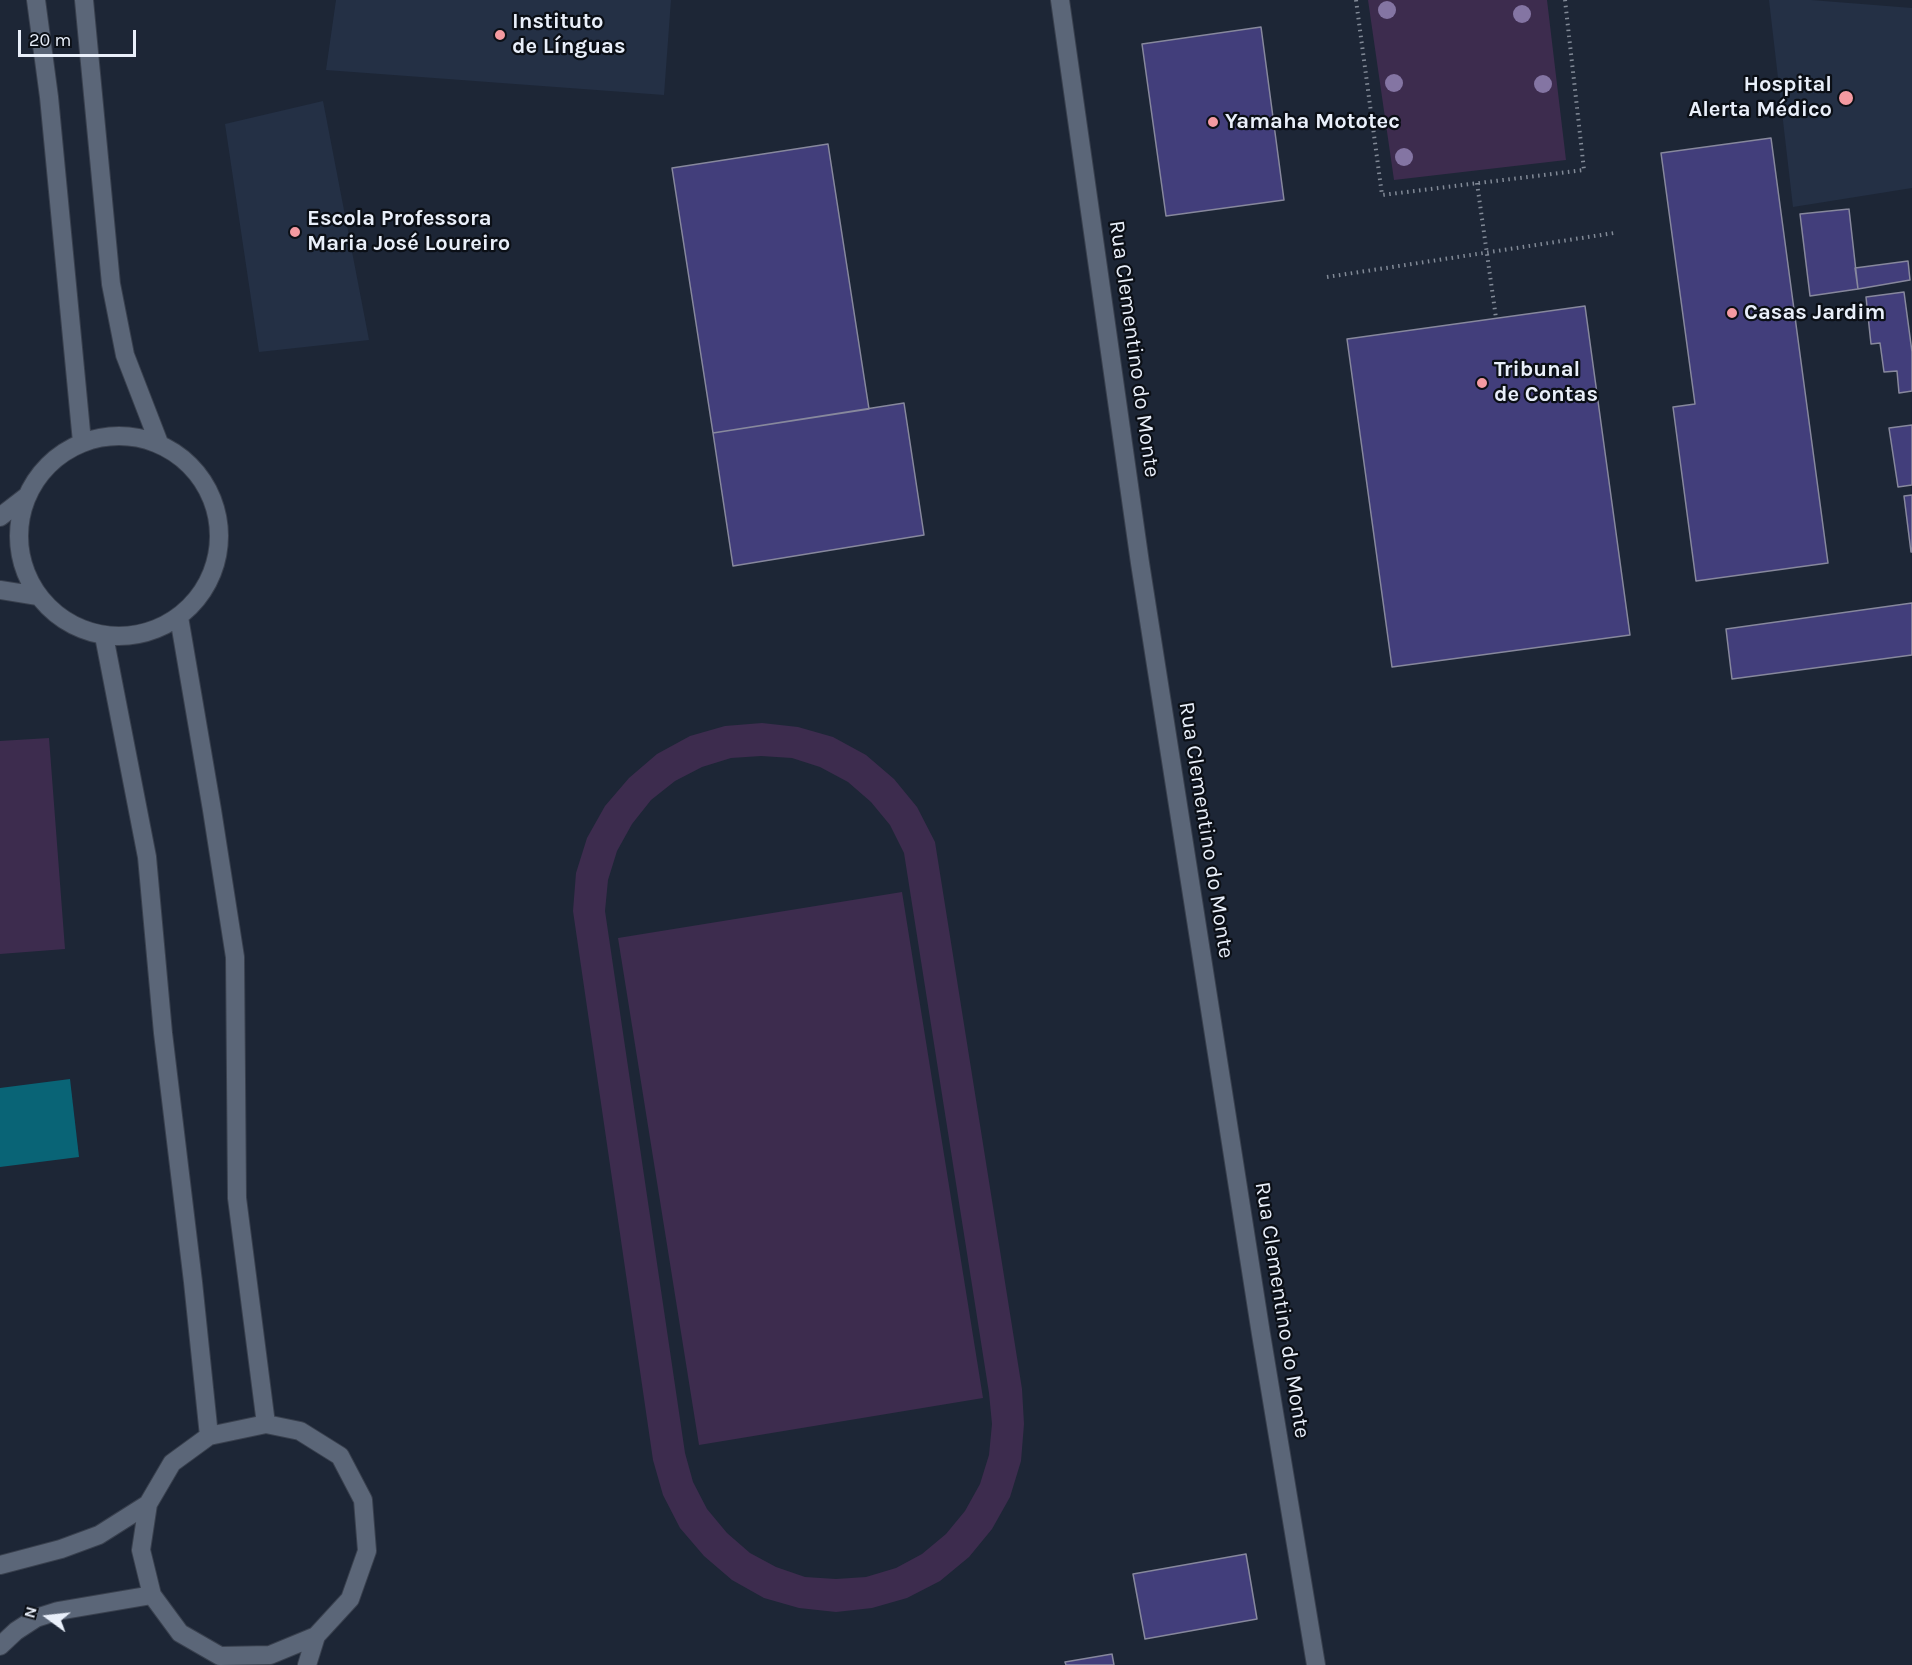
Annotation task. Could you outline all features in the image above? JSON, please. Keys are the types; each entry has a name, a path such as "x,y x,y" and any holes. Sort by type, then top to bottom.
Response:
{"street":[{"path":"36,0 49,97 82,442"},
{"path":"84,0 111,284 125,355 159,443"},
{"name":"Rua Clementino do Monte","path":"1060,0 1148,610 1259,1322 1316,1665"},
{"path":"108,435 134,436 159,443 182,456 200,475 213,499 219,524 218,550 211,576 197,598 179,617 156,630 131,636 104,636 79,628 57,615 38,596 25,573 20,547 20,521 27,496 41,473 59,454 82,442 108,435"},
{"path":"0,517 27,496"},
{"path":"0,590 38,596"},
{"path":"179,617 235,957 237,1198 267,1424"},
{"path":"104,636 147,857 163,1033 209,1436"},
{"path":"267,1424 300,1431 340,1456 363,1500 367,1551 350,1599 316,1636 270,1655 221,1660 180,1633 152,1595 141,1550 148,1503 172,1463 209,1436 267,1424"},
{"path":"0,1565 61,1549 99,1535 148,1503"},
{"path":"0,1646 16,1631 36,1618 58,1611 152,1595"},
{"path":"307,1665 316,1636"}],"path":[{"path":"1356,0 1382,195 1584,170 1565,0"},
{"path":"1476,183 1496,318"},
{"path":"1326,277 1614,233"}],"shaded area":[{"name":"Instituto de Línguas","path":"336,0 671,0 664,95 326,70"},
{"path":"1368,0 1547,0 1566,160 1394,180"},
{"name":"Hospital Alerta Médico","path":"1769,0 1811,0 1912,8 1912,188 1793,207"},
{"name":"Escola Professora Maria José Loureiro","path":"323,101 369,340 259,352 225,124"},
{"path":"762,723 798,727 833,737 866,755 894,779 917,807 935,842 1022,1389 1024,1424 1021,1461 1010,1497 992,1529 969,1557 940,1581 907,1598 872,1608 836,1612 799,1608 764,1598 732,1580 704,1556 680,1528 663,1495 653,1460 573,911 576,873 587,838 605,806 629,778 657,754 690,736 725,726","holes":["761,756 792,758 820,767 848,782 871,802 890,825 904,853 992,1424 989,1455 980,1484 965,1511 946,1534 922,1554 896,1568 866,1577 836,1579 805,1577 776,1567 750,1553 727,1533 707,1509 693,1482 685,1453 605,911 608,880 617,851 632,824 651,800 675,781 702,767 731,758"]},
{"path":"49,738 65,949 0,954 0,741"},
{"path":"902,892 983,1398 699,1445 618,938"},
{"path":"70,1079 79,1157 0,1167 0,1088"}],"building":[{"name":"Yamaha Mototec","path":"1261,27 1284,200 1166,216 1142,44"},
{"path":"1771,138 1828,563 1696,581 1673,407 1695,404 1661,153"},
{"path":"828,144 869,409 713,433 672,168"},
{"path":"1849,209 1858,289 1810,296 1800,214"},
{"path":"1908,261 1910,280 1858,289 1855,268"},
{"path":"1904,292 1912,352 1912,391 1899,393 1897,371 1884,372 1880,343 1871,344 1866,297"},
{"path":"1585,306 1630,635 1392,667 1347,339"},
{"path":"904,403 924,535 733,566 713,433"},
{"path":"1912,425 1912,485 1898,487 1889,428"},
{"path":"1912,495 1912,552 1911,552 1904,496"},
{"path":"1912,603 1912,655 1732,679 1726,629"},
{"path":"1246,1554 1257,1619 1145,1639 1133,1574"},
{"path":"1112,1654 1114,1665 1066,1665 1065,1662"}],"place":[{"name":"Instituto de Línguas","path":"500,35"},
{"name":"Hospital Alerta Médico","path":"1846,98"},
{"name":"Yamaha Mototec","path":"1213,122"},
{"name":"Escola Professora Maria José Loureiro","path":"295,232"},
{"name":"Casas Jardim","path":"1732,313"},
{"name":"Tribunal de Contas","path":"1482,383"}]}
